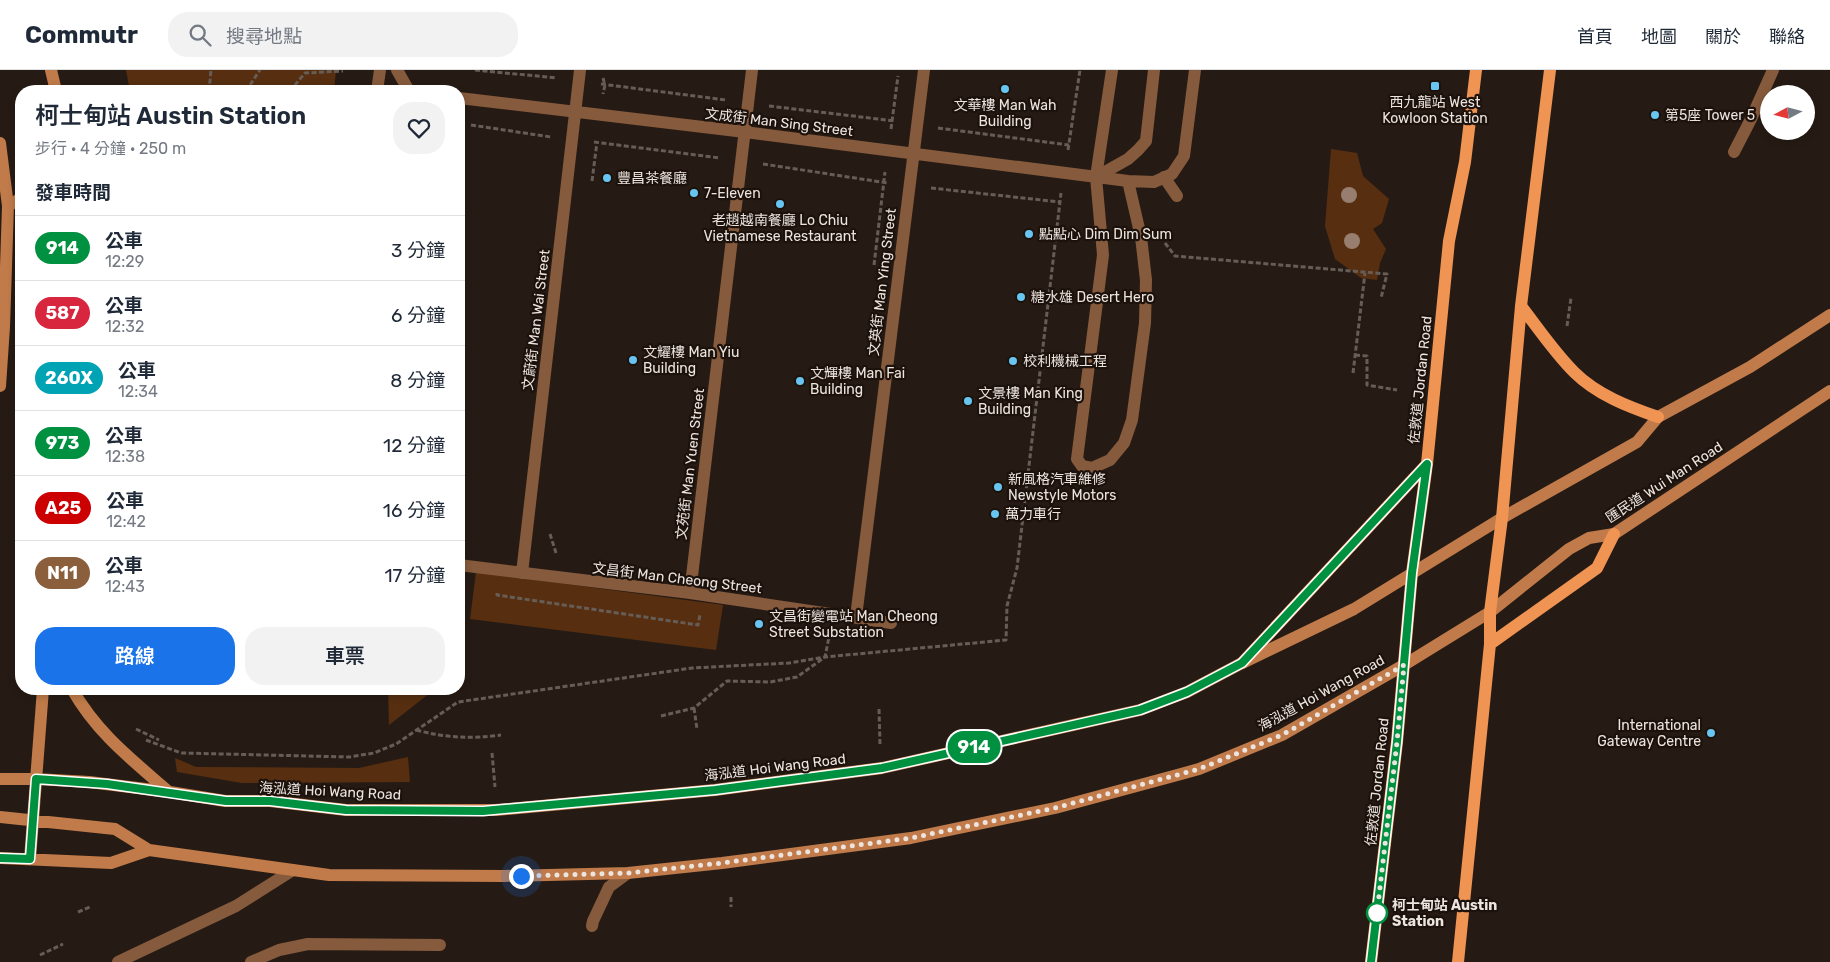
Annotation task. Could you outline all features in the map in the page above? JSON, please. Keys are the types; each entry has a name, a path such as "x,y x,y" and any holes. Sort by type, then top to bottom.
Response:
{"main road":[{"name":"佐敦道 Jordan Road","path":"1372,962 1397,742 1412,573 1427,464 1449,241 1465,162 1476,70"},
{"path":"1458,962 1490,644 1490,612 1502,518 1522,306 1550,70"},
{"path":"1522,306 1558,354 1574,373 1586,383 1627,406 1658,417"},
{"path":"1242,663 1427,464"},
{"path":"1490,644 1597,568 1614,534"}],"street":[{"path":"51,70 55,85"},
{"path":"378,85 380,70"},
{"path":"396,70 405,85"},
{"name":"文蔚街 Man Wai Street","path":"522,573 580,70"},
{"name":"文苑街 Man Yuen Street","path":"696,594 752,70"},
{"name":"文英街 Man Ying Street","path":"856,617 924,70"},
{"path":"1112,70 1096,177 1103,256 1077,459 1082,466 1092,468 1110,460 1124,443 1132,420 1145,323 1146,280 1140,237 1128,181"},
{"path":"1096,177 1128,159 1146,141 1154,70"},
{"path":"1176,196 1164,178 1172,174 1184,156 1195,70"},
{"path":"1734,152 1752,119 1774,70"},
{"name":"文成街 Man Sing Street","path":"465,99 1128,181 1154,182 1164,178"},
{"path":"0,143 4,207 4,327 0,386"},
{"path":"1502,518 1636,442 1658,417 1750,367 1830,315"},
{"name":"匯民道 Wui Man Road","path":"1490,612 1569,549 1590,538 1614,534 1830,391"},
{"name":"海泓道 Hoi Wang Road","path":"0,779 89,782 226,801 270,801 346,810 483,811 715,790 882,768 1140,710 1187,692 1354,609 1502,518"},
{"name":"文昌街 Man Cheong Street","path":"465,565 696,594 891,623"},
{"name":"海泓道 Hoi Wang Road","path":"0,858 111,863 149,850 329,875 504,876 628,873 722,863 911,838 1064,806 1199,769 1273,739 1404,665 1490,612"},
{"path":"30,859 43,695"},
{"path":"75,695 84,710 97,726 121,750 170,792"},
{"path":"0,818 115,829 149,850"},
{"path":"118,962 236,906 293,870"},
{"path":"592,926 608,888 628,873"},
{"path":"251,962 280,950 308,944 440,945"}],"path":[{"path":"209,85 211,70"},
{"path":"250,85 260,70"},
{"path":"1069,145 1080,70"},
{"path":"295,85 305,72 342,71"},
{"path":"146,740 181,753 349,757 374,753 396,744 458,702 692,668 789,663 825,657 1006,640 1008,606 1018,568 1060,202"},
{"path":"1164,241 1175,256 1387,274 1381,298"},
{"path":"1353,373 1365,273"},
{"path":"1567,326 1570,298"},
{"path":"1355,355 1367,356 1366,385 1397,390"},
{"path":"498,588 497,595 698,625 696,594"},
{"path":"660,716 694,708 727,682 770,682 797,677 825,657 830,632"},
{"path":"694,708 697,729"},
{"path":"879,709 879,723"},
{"path":"136,729 159,740"},
{"path":"416,730 441,737 460,738 501,735"},
{"path":"492,753 495,776"},
{"path":"731,897 731,907"},
{"path":"78,912 90,907"},
{"path":"40,955 63,944"}],"shaded area":[{"path":"126,70 336,70 335,85 129,85"},
{"path":"1331,149 1357,153 1363,176 1389,199 1382,223 1373,229 1386,249 1380,263 1377,280 1361,278 1335,259 1325,226"},
{"path":"476,572 723,605 716,650 470,619"},
{"path":"388,695 427,695 389,725"},
{"path":"408,757 410,782 242,783 177,772 175,758 196,767 359,768"}],"bus line":[{"name":"914","path":"0,858 30,859 36,779 107,784 226,801 270,801 346,810 483,811 715,790 882,768 1140,710 1187,692 1242,663 1427,464 1412,573 1397,742 1371,962"}],"place":[{"name":"西九龍站 West Kowloon Station","path":"1435,86"},
{"name":"文華樓 Man Wah Building","path":"1005,89"},
{"name":"第5座 Tower 5","path":"1655,115"},
{"name":"豐昌茶餐廳","path":"607,178"},
{"name":"7-Eleven","path":"694,193"},
{"name":"老趙越南餐廳 Lo Chiu Vietnamese Restaurant","path":"780,204"},
{"name":"點點心 Dim Dim Sum","path":"1029,234"},
{"name":"糖水雄 Desert Hero","path":"1021,297"},
{"name":"文耀樓 Man Yiu Building","path":"633,360"},
{"name":"校利機械工程","path":"1013,361"},
{"name":"文輝樓 Man Fai Building","path":"800,381"},
{"name":"文景樓 Man King Building","path":"968,401"},
{"name":"新風格汽車維修 Newstyle Motors","path":"998,487"},
{"name":"萬力車行","path":"995,514"},
{"name":"文昌街變電站 Man Cheong Street Substation","path":"759,624"},
{"name":"International Gateway Centre","path":"1711,733"},
{"name":"柯士甸站 Austin Station","path":"1377,913"}],"route":[{"path":"521,876 628,873 722,863 911,838 1055,808 1199,769 1282,735 1404,665 1377,913"}]}
